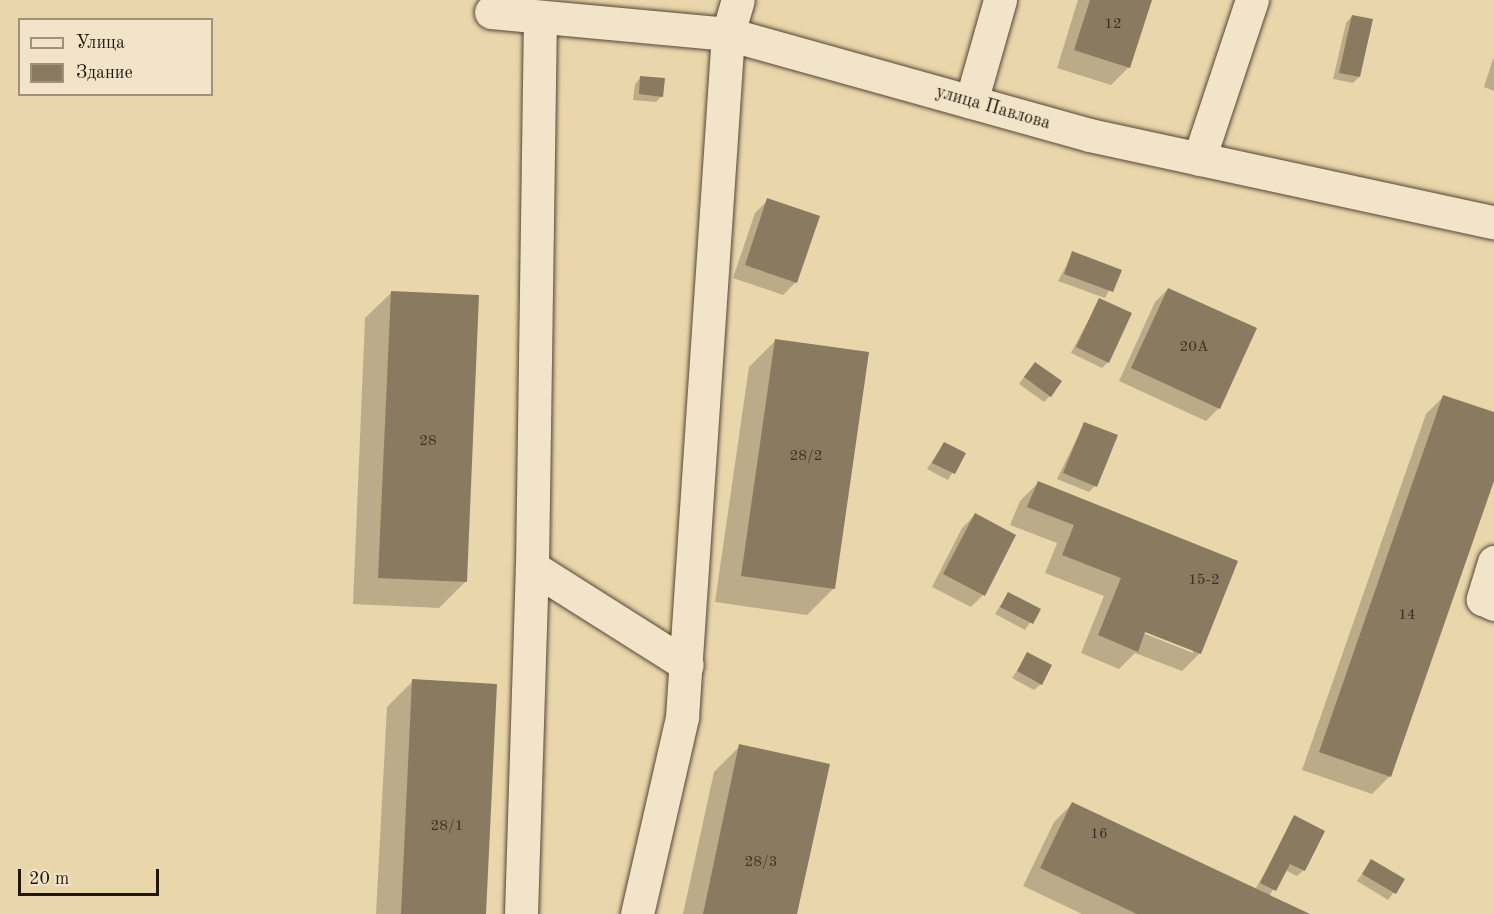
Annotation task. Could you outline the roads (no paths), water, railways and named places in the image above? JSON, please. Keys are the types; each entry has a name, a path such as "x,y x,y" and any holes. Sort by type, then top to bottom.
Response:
{"street":[{"path":"637,914 682,717 728,34 738,0"},
{"path":"971,102 1000,0"},
{"path":"1199,159 1252,0"},
{"name":"улица Павлова","path":"491,12 728,34 1090,135 1494,222"},
{"path":"520,914 532,567 540,17"},
{"path":"1494,561 1483,600 1494,604"},
{"path":"532,567 687,665"}]}
